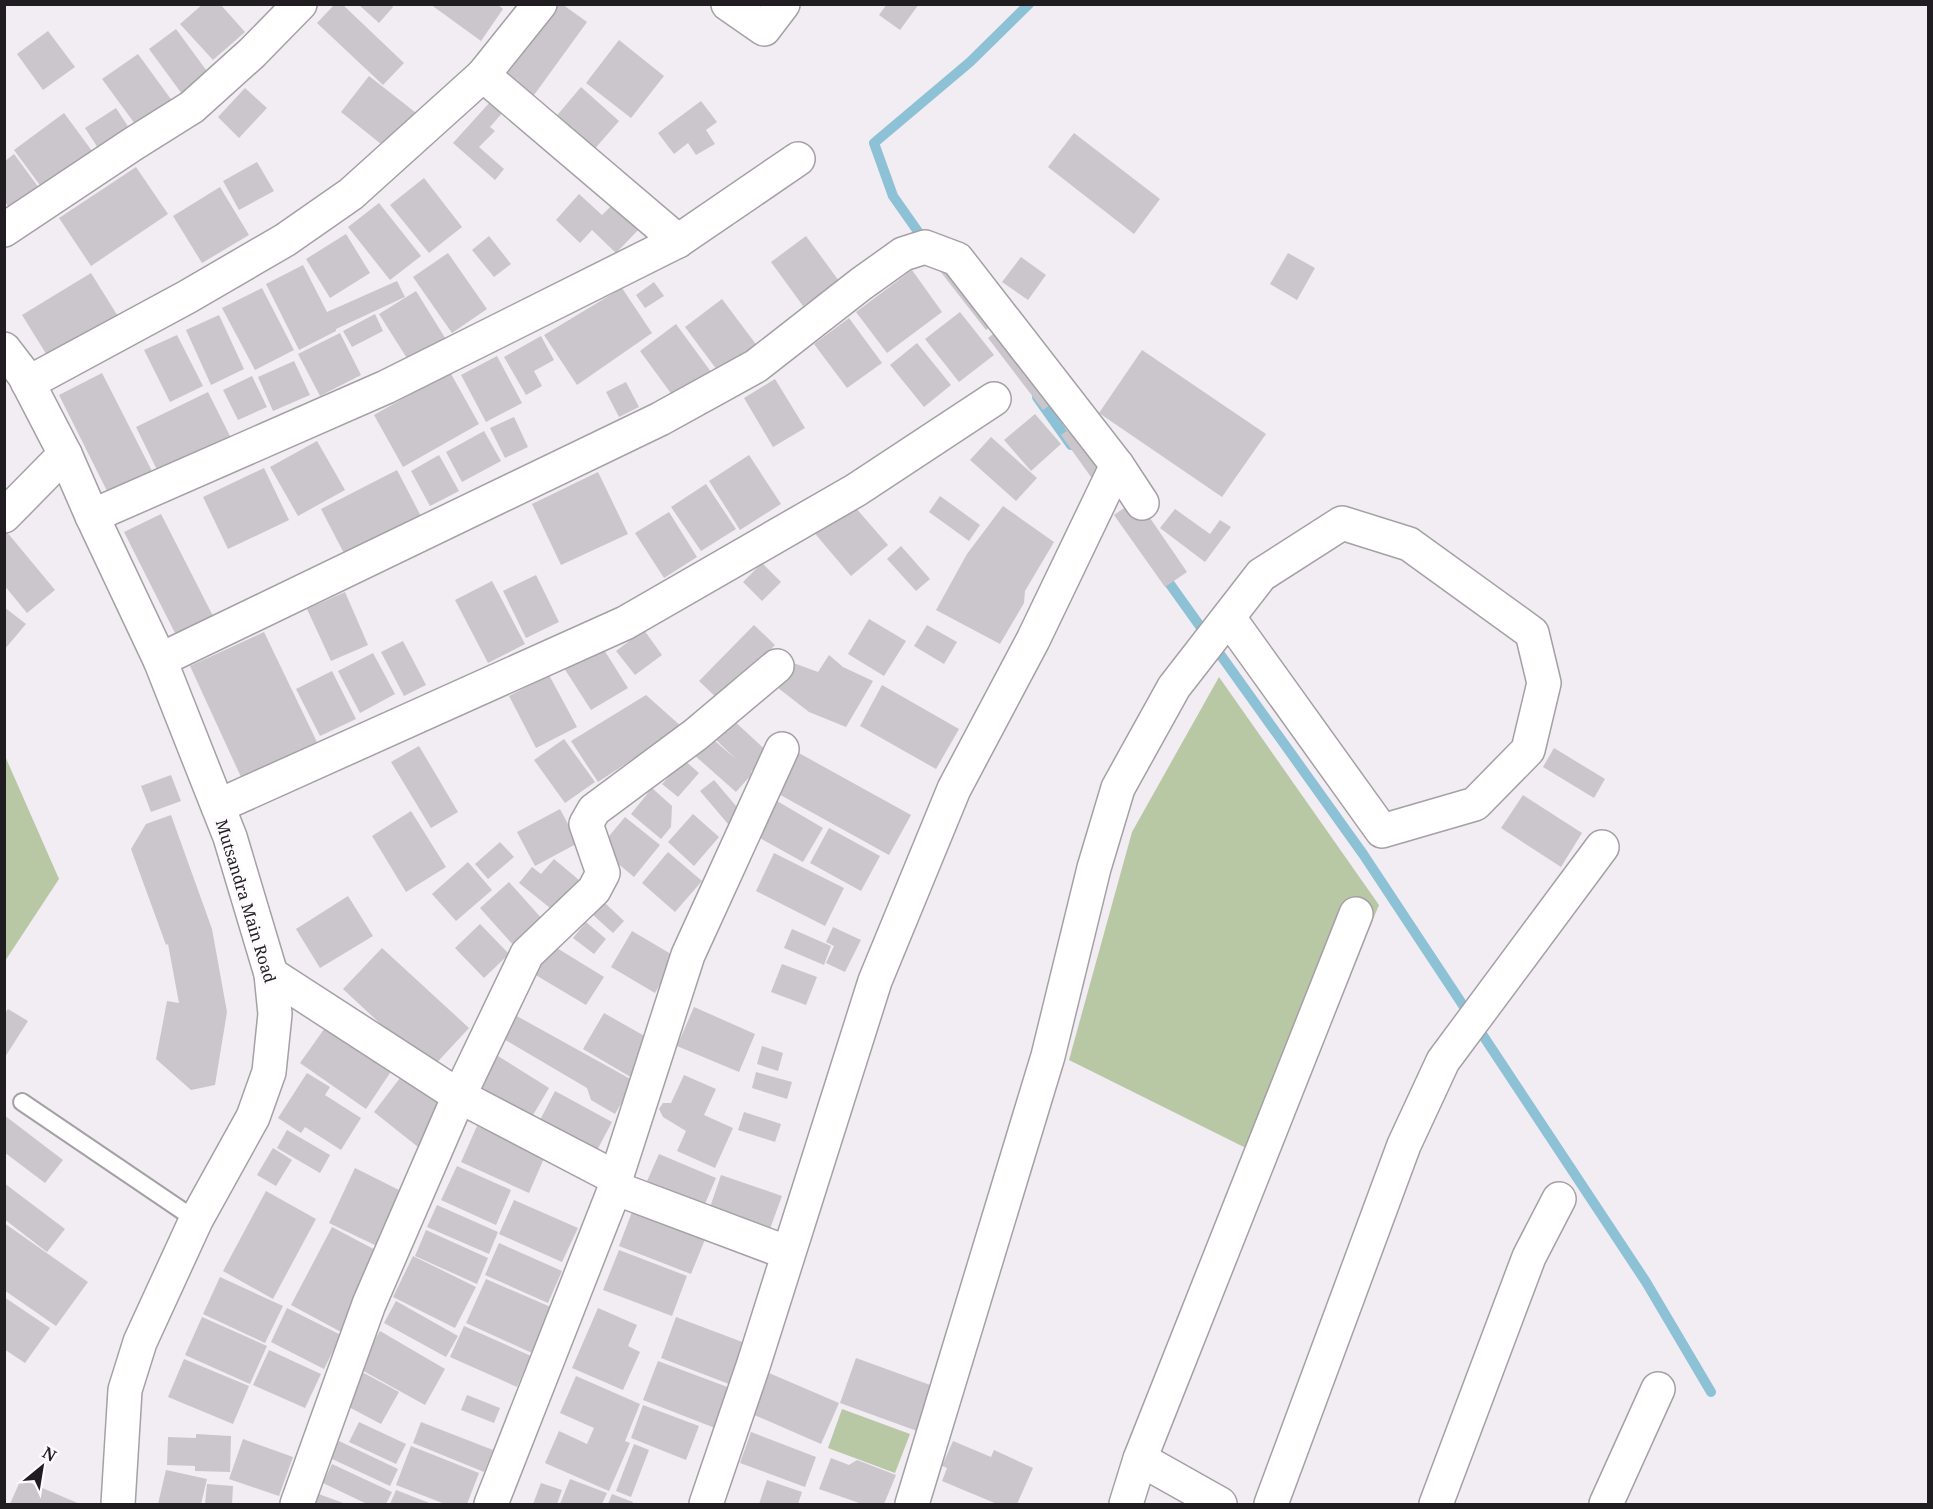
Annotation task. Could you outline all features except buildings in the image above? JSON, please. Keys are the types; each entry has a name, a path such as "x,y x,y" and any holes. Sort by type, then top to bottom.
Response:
{"street":[{"path":"4,230 192,107 252,53 300,4"},
{"path":"28,383 187,297 285,240 351,194 483,75 540,4"},
{"path":"728,4 764,28 783,4"},
{"path":"483,75 678,241"},
{"path":"92,516 386,387 678,241 798,159"},
{"path":"160,660 660,419 756,366 903,254 925,247 957,260 1117,465 1142,503"},
{"name":"Mutsandra Main Road","path":"4,349 28,383 65,454 160,660 230,837 271,974 275,1014 268,1072 253,1117 196,1220 140,1342 125,1390 118,1504"},
{"path":"218,806 625,623 856,490 994,399"},
{"path":"4,516 65,454"},
{"path":"706,1504 754,1363 875,981 954,789 1033,640 1117,465"},
{"path":"912,1504 1048,1056 1094,868 1118,788 1174,687 1260,575 1342,523 1409,544 1532,633 1544,683 1528,750 1475,804 1382,831 1229,618"},
{"path":"297,1504 369,1304 459,1096 527,954 594,890 603,873 586,824 594,810 695,735 777,666"},
{"path":"491,1504 616,1183 688,955 782,749"},
{"path":"1271,1504 1404,1145 1443,1060 1602,847"},
{"path":"1126,1504 1140,1459 1356,914"},
{"path":"271,974 459,1096 616,1183 788,1252"},
{"path":"1436,1504 1529,1257 1559,1199"},
{"path":"1606,1504 1658,1389"},
{"path":"1140,1459 1220,1504"}],"lane":[{"path":"22,1102 196,1220"}],"green space":[{"path":"1219,677 1379,905 1272,1161 1069,1060 1132,832"},
{"path":"5,756 59,879 4,961"},
{"path":"842,1409 910,1434 895,1473 828,1448"}],"waterway":[{"path":"926,243 893,196 874,143 970,62 1029,4"},
{"path":"1037,397 1071,445"},
{"path":"1162,573 1363,854 1646,1282 1711,1392"}]}
